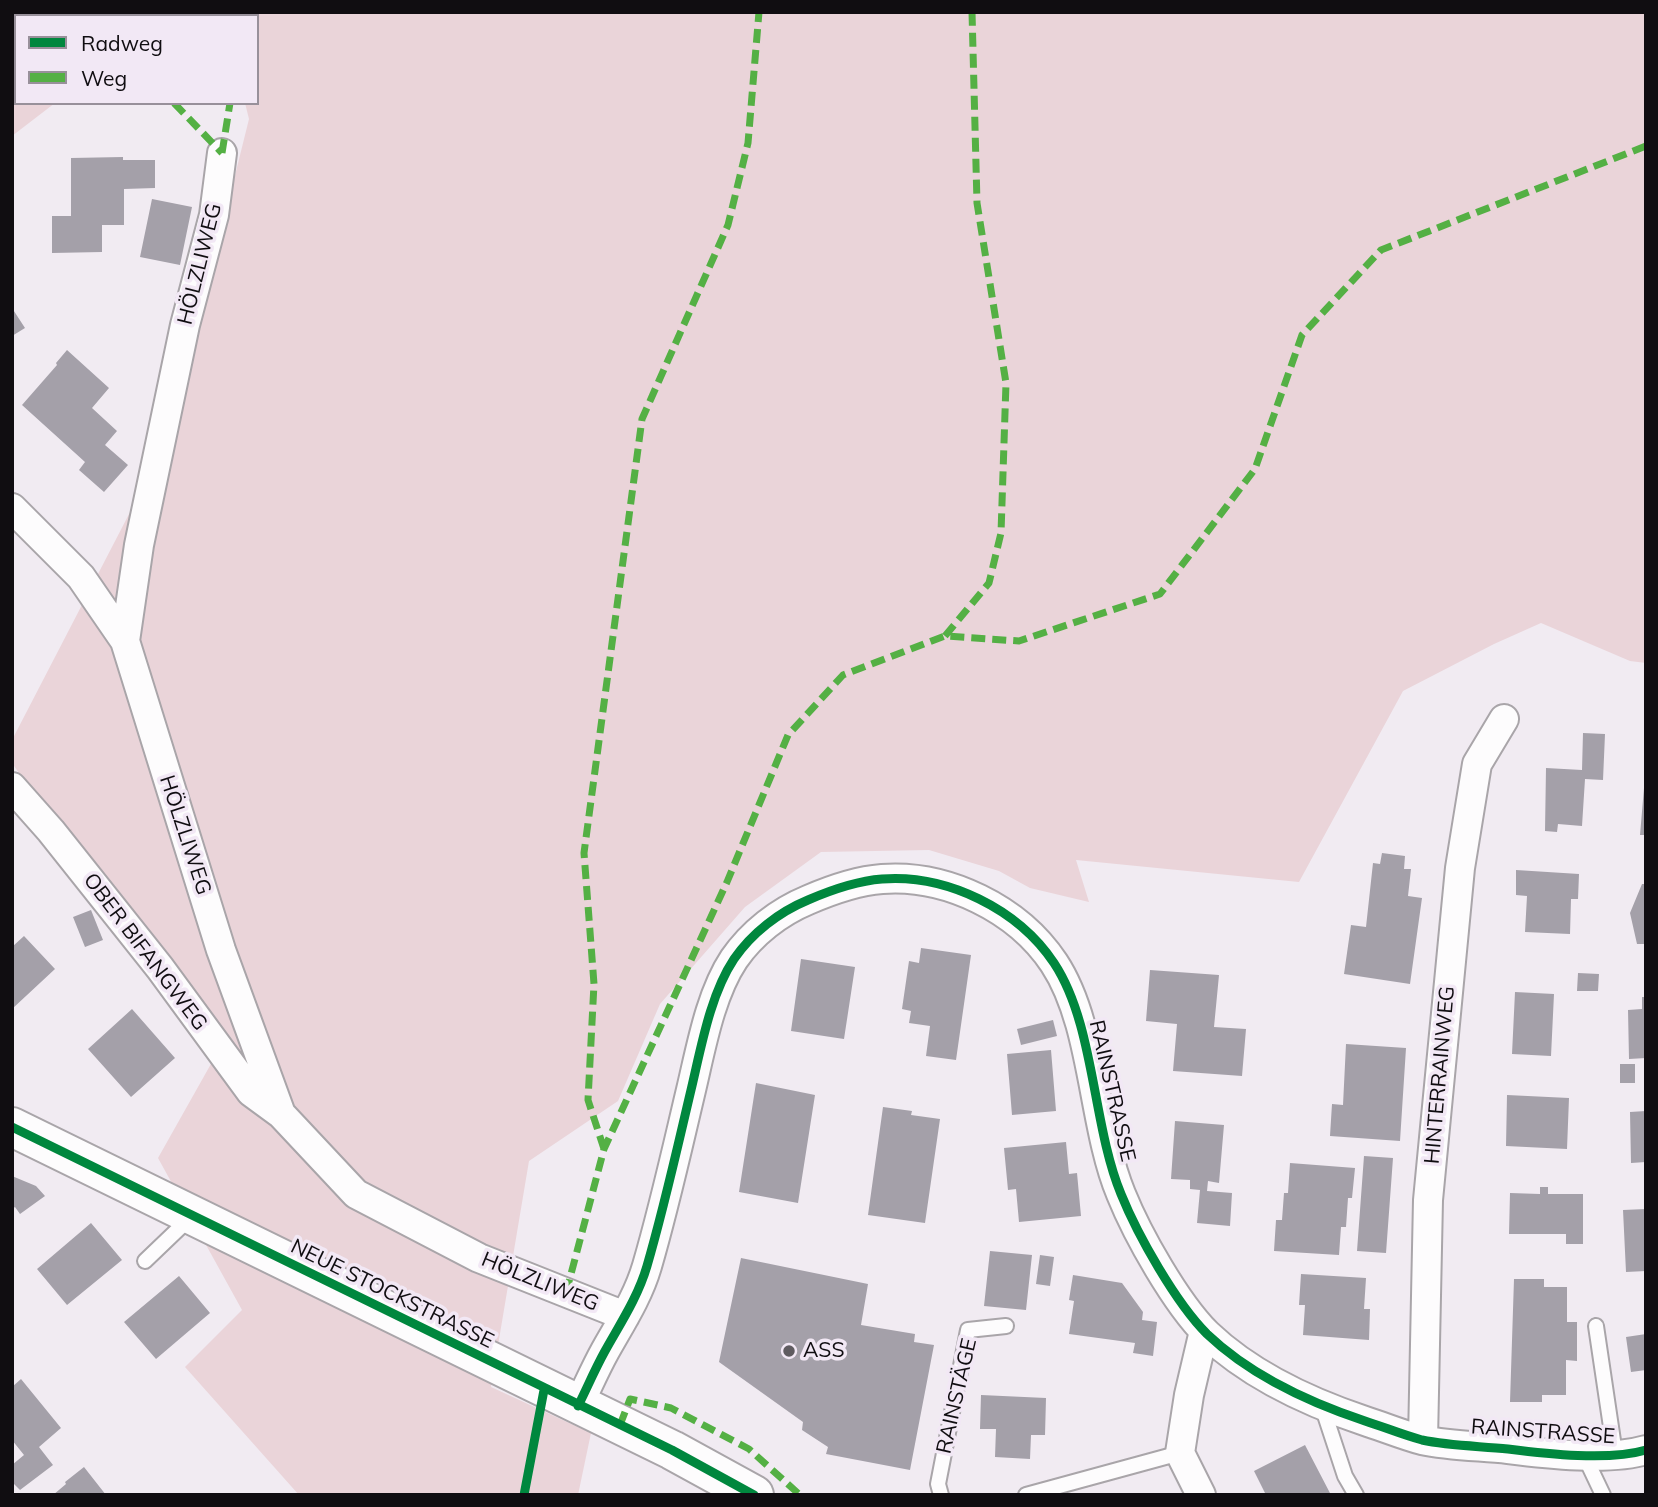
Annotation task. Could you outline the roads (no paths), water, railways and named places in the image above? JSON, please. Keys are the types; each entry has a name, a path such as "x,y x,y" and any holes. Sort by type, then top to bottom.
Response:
{"street":[{"name":"HÖLZLIWEG","path":"222,153 214,215 185,326 139,545 125,641 221,950 281,1114 356,1194 479,1258 625,1316"},
{"path":"12,508 81,577 125,641"},
{"name":"HINTERRAINWEG","path":"1423,1440 1428,1200 1460,868 1477,764 1504,719"},
{"name":"OBER BIFANGWEG","path":"12,787 51,831 160,968 251,1093 281,1114"},
{"name":"RAINSTRASSE","path":"578,1406 645,1271 704,1032 733,960 755,935 776,917 798,904 851,884 882,879 914,880 972,895 1002,912 1031,936 1054,963 1077,1014 1105,1146 1123,1199 1144,1242 1171,1286 1204,1331 1252,1369 1321,1406 1423,1440 1551,1454 1631,1455 1646,1450"},
{"name":"NEUE STOCKSTRASSE","path":"12,1127 672,1450 754,1495"},
{"path":"1201,1495 1180,1452 1189,1395 1204,1331"}],"lane":[{"path":"145,1261 193,1215"},
{"name":"RAINSTÄGE","path":"941,1495 938,1484 968,1330 1006,1326"},
{"path":"1596,1326 1615,1454"},
{"path":"1321,1406 1345,1476 1356,1495"},
{"path":"1026,1495 1180,1452"},
{"path":"1584,1454 1603,1495"}],"place":[{"name":"ASS","path":"789,1351"}]}
